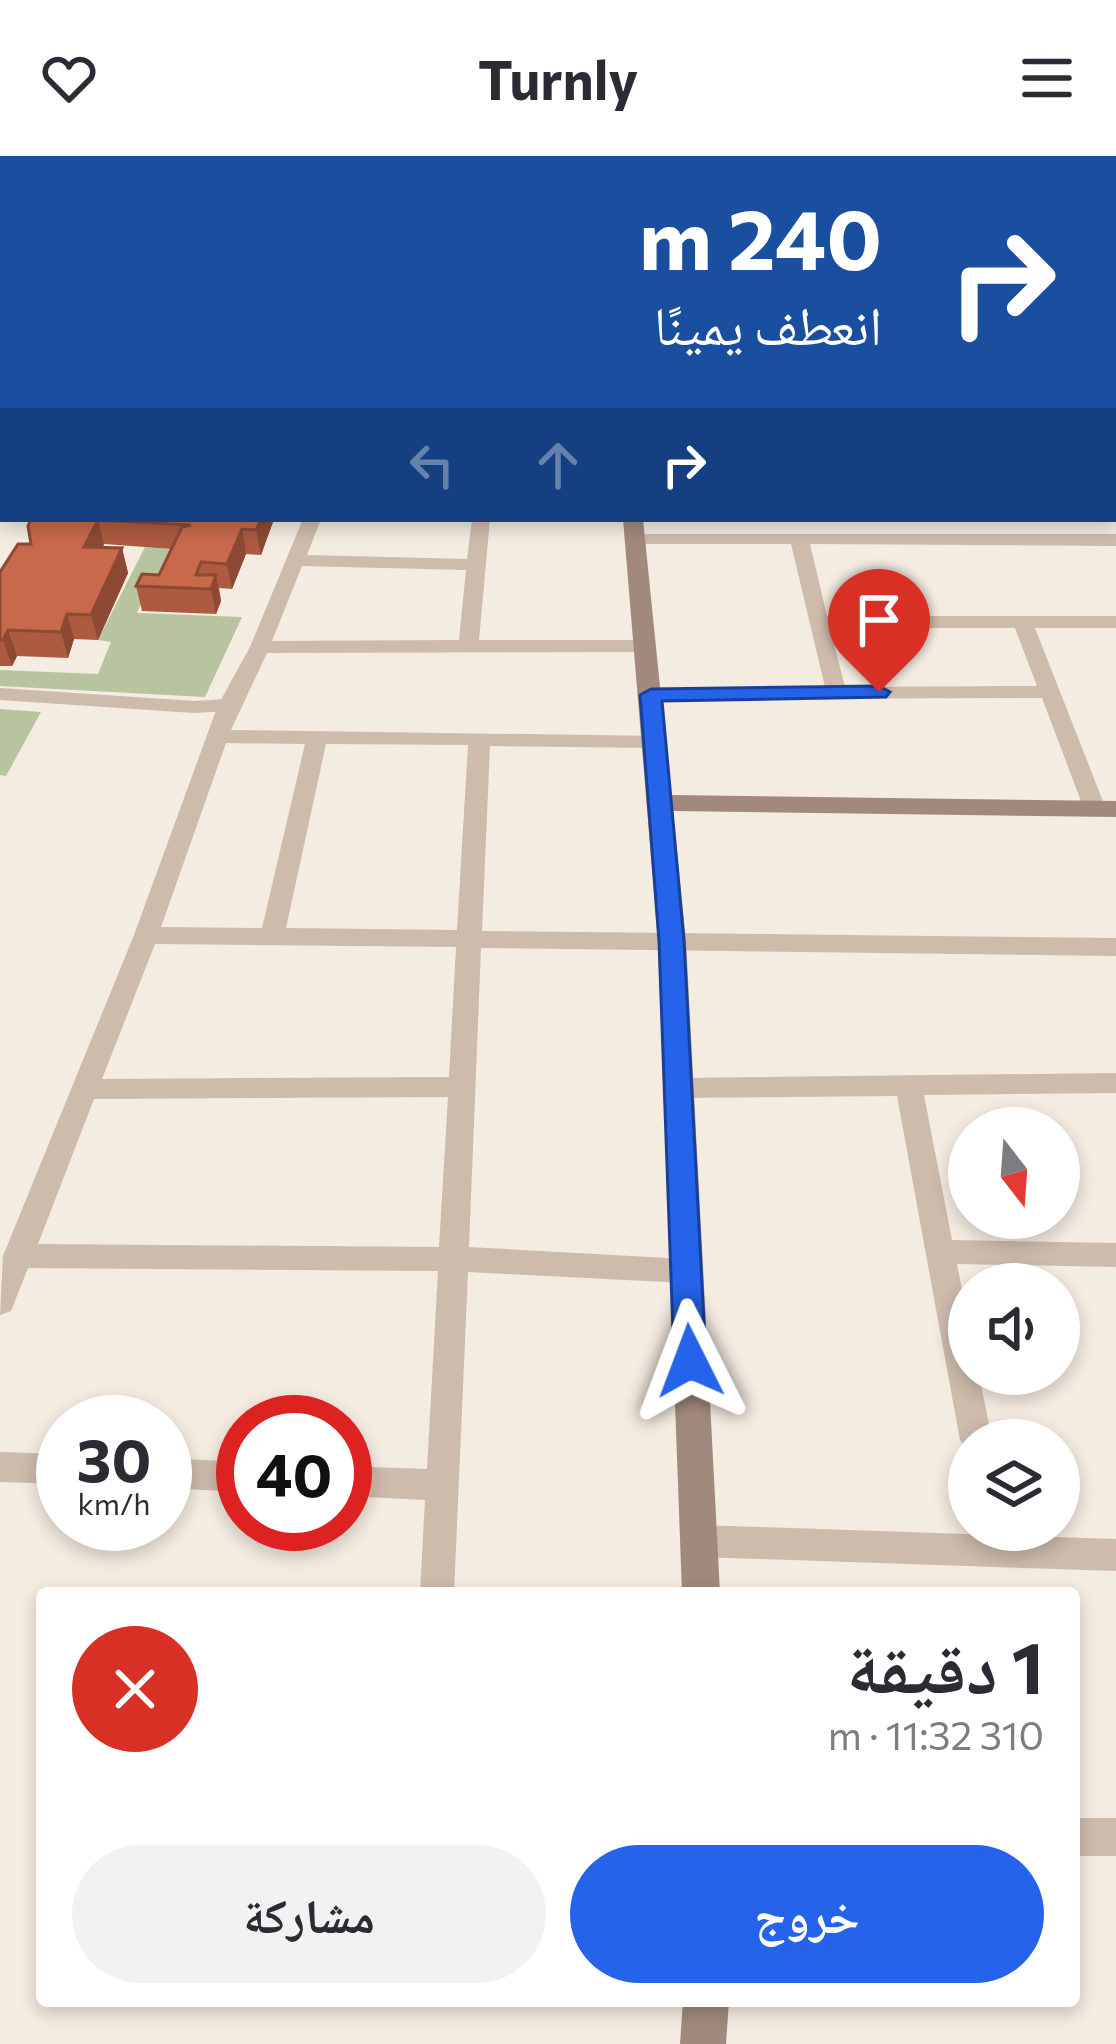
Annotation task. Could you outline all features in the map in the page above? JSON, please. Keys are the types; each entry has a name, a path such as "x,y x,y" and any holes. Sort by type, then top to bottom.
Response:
{"street":[{"path":"89,156 111,156"},
{"path":"0,1302 146,935 229,705 260,647 311,522"},
{"path":"468,646 481,522"},
{"path":"992,522 997,540"},
{"path":"701,1587 672,941 634,528 800,539 1116,540"},
{"path":"800,539 836,692"},
{"path":"295,560 476,565"},
{"path":"821,622 1116,622"},
{"path":"660,803 1105,809 1023,622"},
{"path":"260,647 646,646"},
{"path":"651,695 1050,692"},
{"path":"217,736 654,742"},
{"path":"272,936 317,738"},
{"path":"437,1587 479,741"},
{"path":"146,935 1116,947"},
{"path":"678,1088 1116,1083"},
{"path":"908,1084 972,1419"},
{"path":"85,1089 462,1087"},
{"path":"939,1252 1116,1255"},
{"path":"18,1256 454,1259 686,1271"},
{"path":"0,1467 36,1468"},
{"path":"372,1482 442,1485"},
{"path":"699,1541 948,1540"},
{"path":"1080,1550 1116,1555"},
{"path":"1080,1837 1116,1837"},
{"path":"703,2044 706,2007"}],"lane":[{"path":"0,694 194,707 229,705"}],"green space":[{"path":"145,547 186,550 144,597 137,613 242,617 205,697 0,686 0,670 98,674 111,642 98,640"},
{"path":"0,709 41,712 6,776 0,775"}],"building":[{"path":"30,522 97,522 84,547 122,548 91,615 67,614 61,632 8,630 0,640 0,572 18,544 31,544"},
{"path":"135,522 260,522 256,530 242,529 227,564 201,562 196,575 216,575 211,589 136,586 142,574 159,575 182,527 191,525"}],"route":[{"path":"690,1361 672,941 651,695 879,692"}]}
